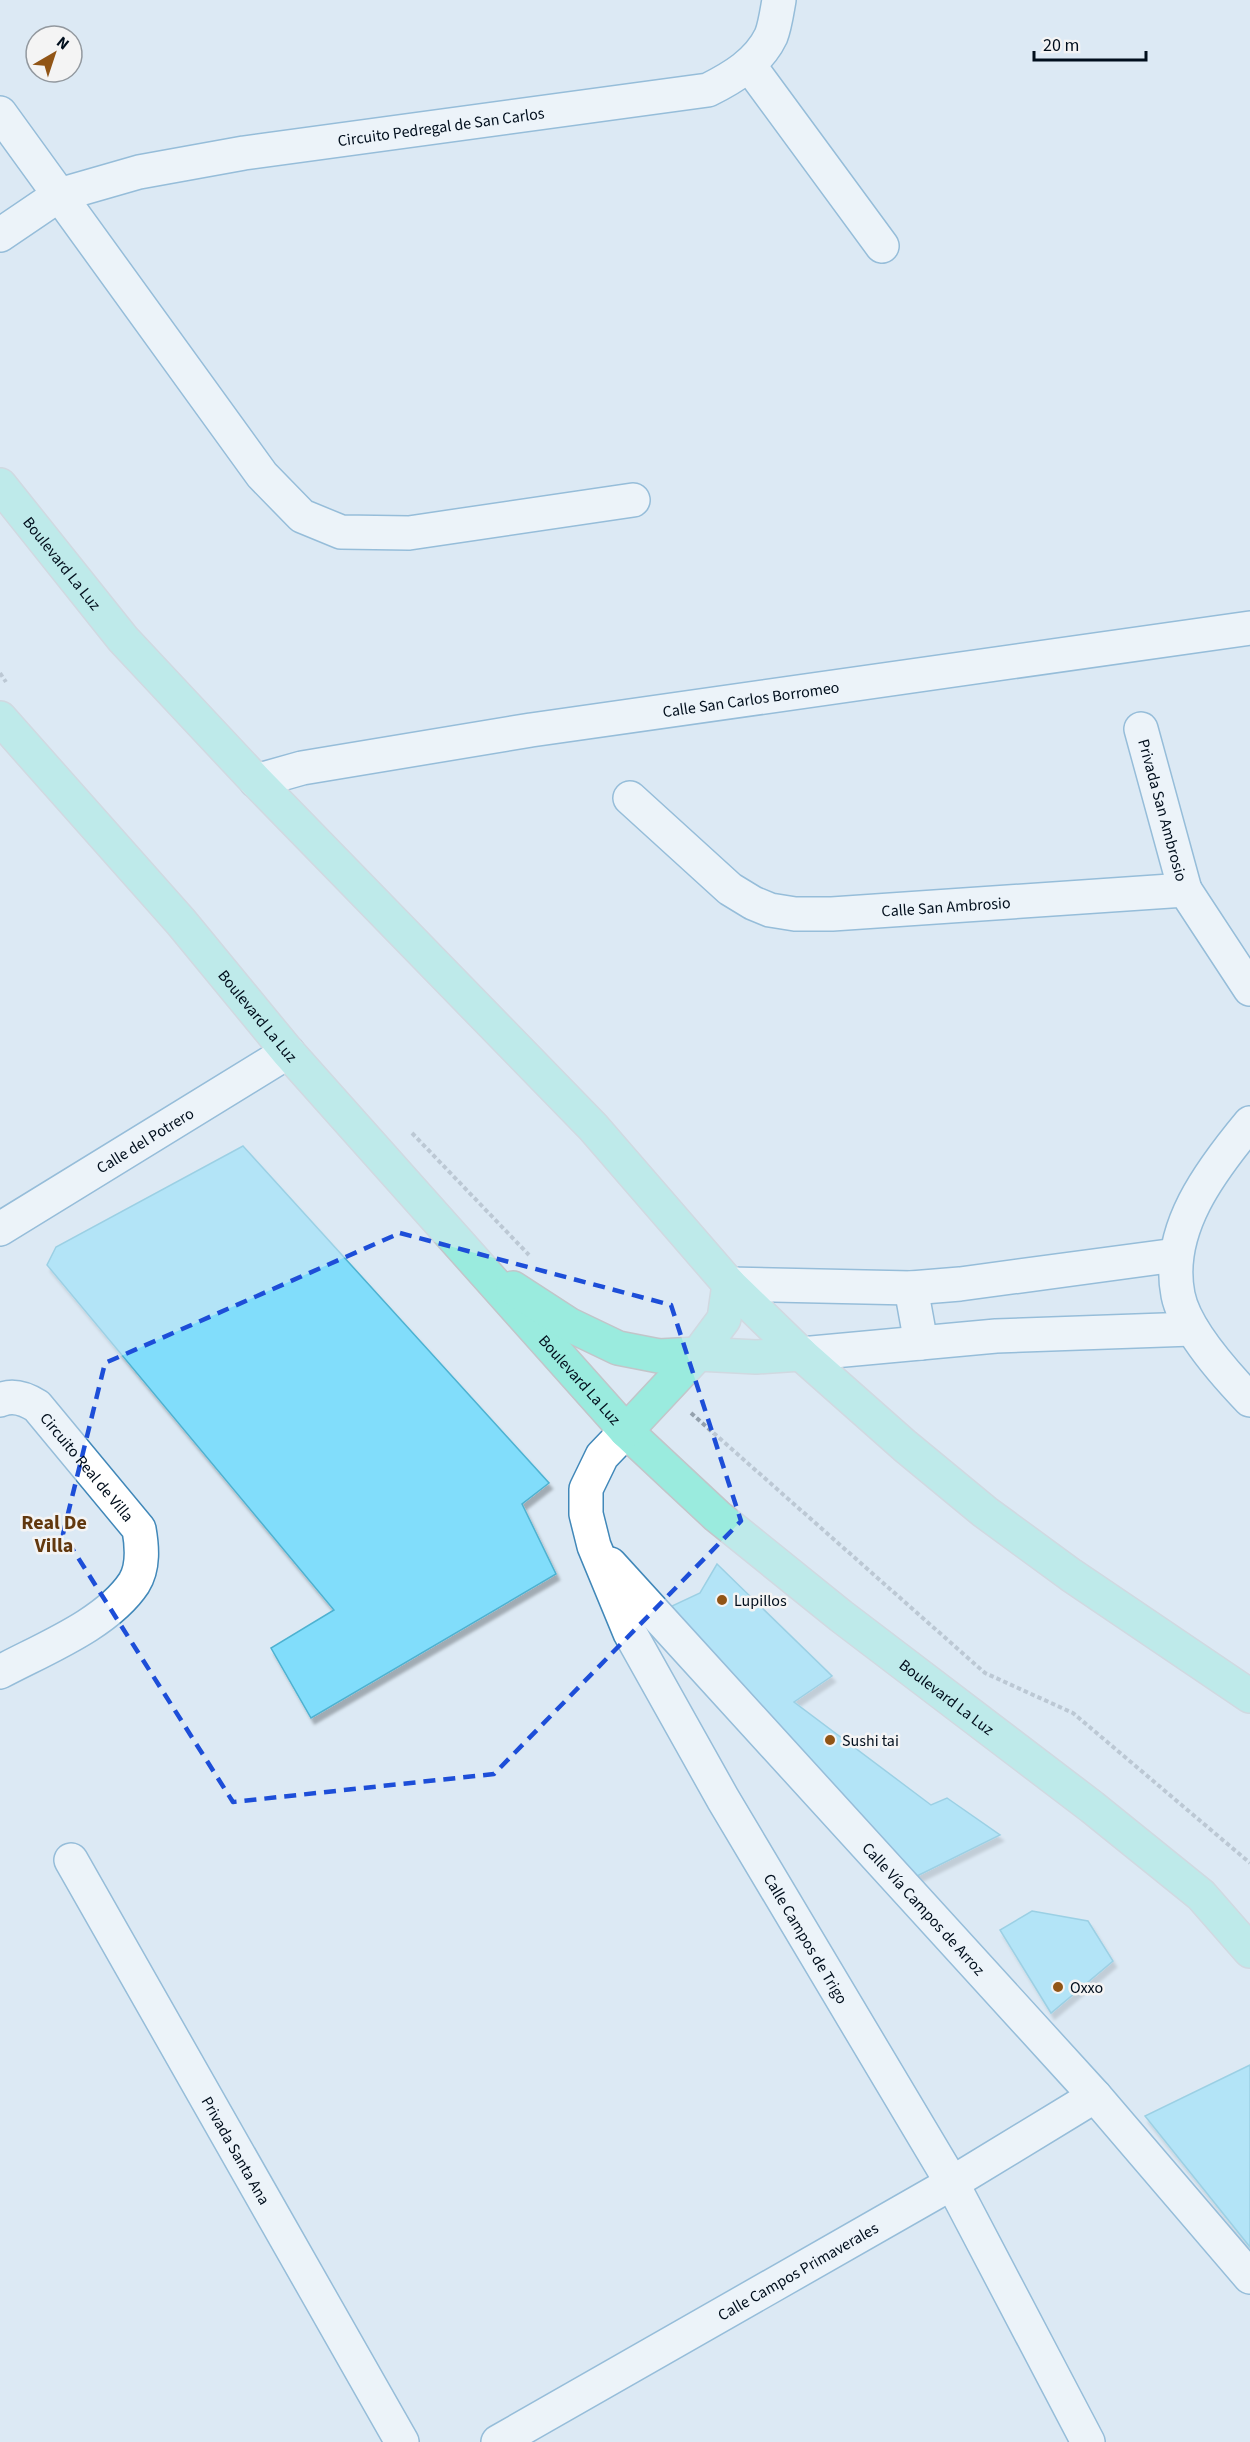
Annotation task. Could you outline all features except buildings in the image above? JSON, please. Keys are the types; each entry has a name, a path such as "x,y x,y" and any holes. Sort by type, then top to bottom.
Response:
{"main road":[{"name":"Boulevard La Luz","path":"0,485 123,639 256,781 593,1127 729,1284 801,1354 905,1446 985,1512 1071,1575 1250,1696"},
{"name":"Boulevard La Luz","path":"6,704 288,1052 626,1431 717,1516 841,1616 1092,1807 1202,1896 1250,1951"},
{"path":"481,1268 570,1324 618,1348 659,1356 698,1354 756,1357 801,1354"},
{"path":"626,1431 698,1354 724,1319 729,1284"}],"street":[{"name":"Circuito Pedregal de San Carlos","path":"0,235 59,195 139,172 244,153 708,90 733,78 749,65 771,37 779,0"},
{"path":"749,65 882,246"},
{"path":"0,113 262,476 302,516 341,532 409,533 633,500"},
{"name":"Calle San Carlos Borromeo","path":"256,781 302,768 531,730 1250,628"},
{"name":"Privada San Ambrosio","path":"1140,729 1185,890"},
{"name":"Calle San Ambrosio","path":"630,798 730,889 770,910 795,914 832,914 1185,890"},
{"path":"1185,890 1250,989"},
{"name":"Calle del Potrero","path":"0,1229 288,1052"},
{"path":"1250,1123 1193,1203 1176,1255 1178,1296 1192,1329 1250,1400"},
{"path":"729,1284 911,1288 960,1284 1176,1255"},
{"path":"911,1288 921,1343"},
{"path":"801,1354 996,1335 1192,1329"},
{"name":"Circuito Real de Villa","path":"0,1400 17,1397 37,1406 139,1528 142,1543 141,1562 135,1581 118,1602 93,1621 0,1672"},
{"name":"Calle Campos de Trigo","path":"626,1431 602,1455 586,1489 586,1514 594,1546 630,1633 723,1799 952,2183 1088,2442"},
{"name":"Calle Vía Campos de Arroz","path":"594,1546 1095,2096 1250,2277"},
{"name":"Privada Santa Ana","path":"71,1860 402,2442"},
{"name":"Calle Campos Primaverales","path":"498,2442 952,2183 1095,2096"}],"path":[{"path":"0,673 6,704"},
{"path":"406,1127 537,1263"},
{"path":"665,1389 985,1673 1073,1713 1250,1863"}],"highlighted area":[{"path":"400,1233 671,1305 741,1521 494,1774 233,1802 63,1534 105,1363"}],"place":[{"name":"Lupillos","path":"722,1600"},
{"name":"Sushi tai","path":"830,1740"},
{"name":"Oxxo","path":"1058,1987"}],"district":[{"name":"Real De Villa","path":"54,1534"}]}
